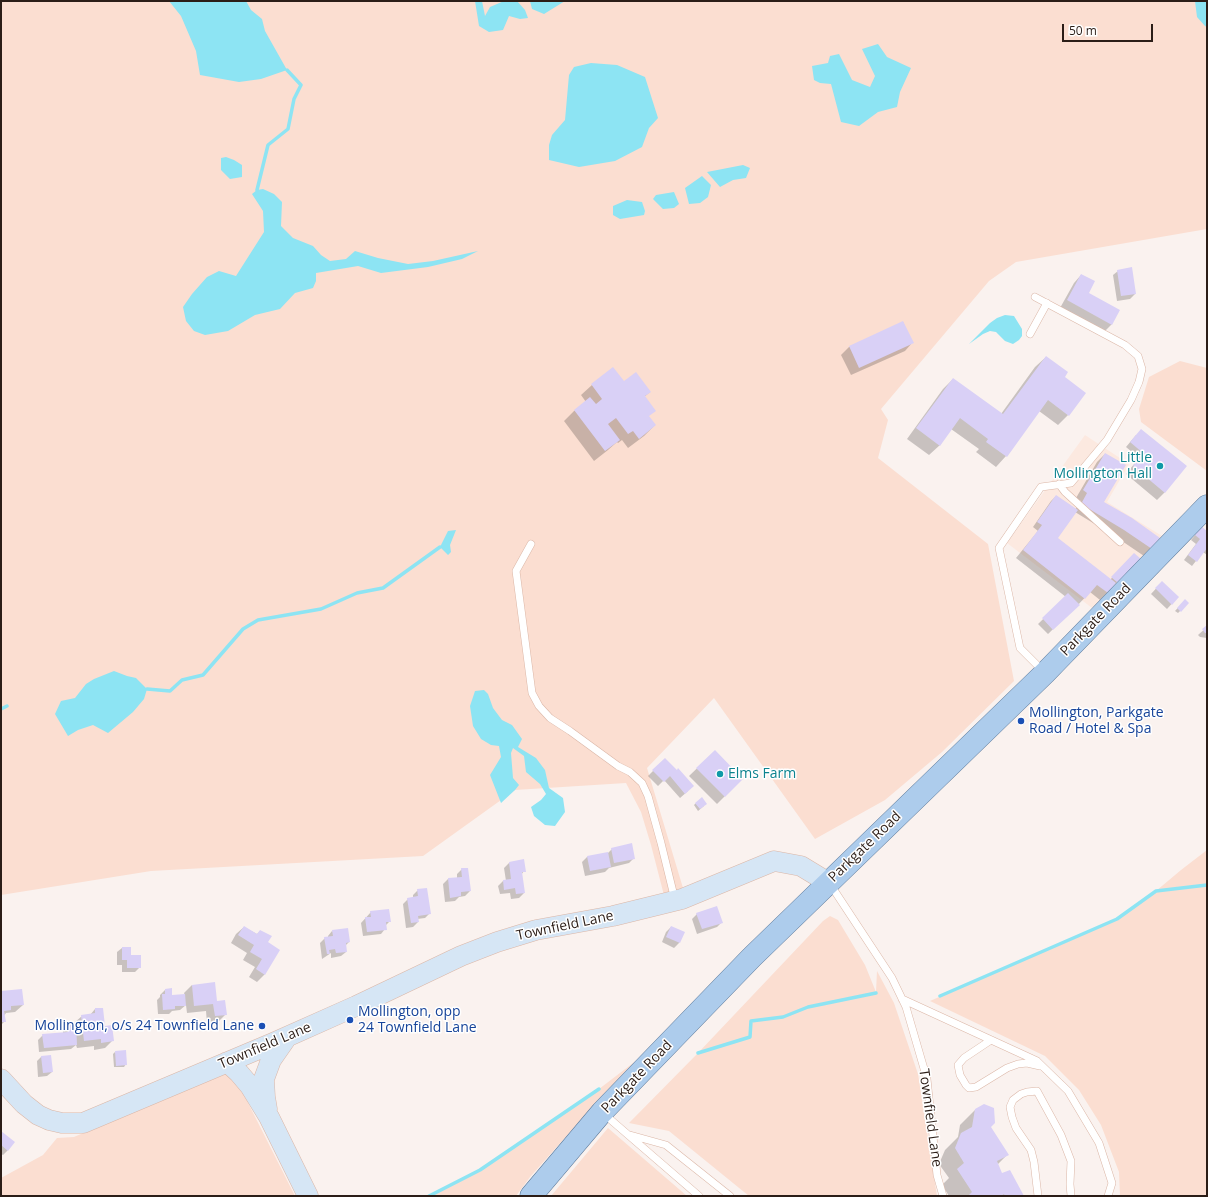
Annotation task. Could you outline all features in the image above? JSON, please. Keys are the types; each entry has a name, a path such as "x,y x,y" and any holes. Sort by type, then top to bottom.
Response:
{"main road":[{"name":"Parkgate Road","path":"531,1196 602,1112 752,957 1045,673 1207,506"}],"street":[{"name":"Townfield Lane","path":"1,1079 24,1104 38,1115 49,1120 62,1123 82,1122 287,1037 461,956 497,942 536,930 613,916 675,901 774,861 801,866 829,883"},
{"path":"269,1117 265,1097 264,1079 271,1060 287,1037"},
{"path":"227,1062 250,1086 269,1117 308,1196"}],"lane":[{"path":"1035,297 1125,345 1138,356 1142,369 1139,382 1131,400 1107,440 1071,483 1040,487 999,548 1020,648 1045,673"},
{"path":"1030,334 1047,303"},
{"path":"1059,484 1065,492 1120,542"},
{"path":"531,544 516,571 532,693 539,706 550,718 618,766 630,772 642,783 648,796 675,901"},
{"name":"Townfield Lane","path":"829,883 892,978 906,1007 927,1079 937,1175 943,1196"},
{"path":"902,999 1037,1061 1068,1091 1099,1143 1112,1183 1108,1196"},
{"path":"991,1040 964,1058 958,1065 960,1075 966,1085 970,1088 976,1087 1007,1068 1018,1064 1027,1063 1042,1066"},
{"path":"1038,1196 1031,1150 1016,1128 1010,1107 1013,1100 1021,1094 1037,1091 1061,1135 1070,1161 1071,1196"},
{"path":"602,1112 699,1196"},
{"path":"628,1135 666,1145 730,1196"}],"shaded area":[{"path":"1,1 1207,1 1207,229 1016,262 989,281 881,409 888,420 878,458 988,544 1014,681 942,752 885,800 815,839 714,698 647,768 686,898 666,903 641,812 626,783 515,790 423,856 151,871 1,895"},
{"path":"1180,361 1207,368 1207,471 1141,422 1139,409 1149,377"},
{"path":"1085,435 1129,464 1107,502 1167,539 1096,611 1007,543"},
{"path":"1207,850 1207,1196 1120,1196 1119,1172 1101,1125 1079,1090 1045,1056 930,1001 1117,919 1156,891"},
{"path":"830,916 838,920 865,965 876,992 877,971 894,1003 918,1074 937,1196 749,1196 669,1131 629,1123 698,1053 823,921"},
{"path":"637,1060 603,1095 530,1177 516,1196 429,1196 480,1170 599,1089"},
{"path":"224,1073 233,1078 240,1087 295,1196 1,1196 1,1178 43,1155 57,1138 74,1137"},
{"path":"608,1128 687,1196 551,1196"}],"water":[{"path":"169,1 246,1 251,10 262,19 265,31 287,70 261,79 239,82 200,75 196,51 181,16"},
{"path":"475,1 482,1 485,16 490,7 504,1 517,1 525,10 528,18 520,19 509,16 503,30 489,32 479,26"},
{"path":"530,1 565,1 544,14 532,9"},
{"path":"1195,1 1207,1 1207,27 1197,17"},
{"path":"878,44 887,57 911,68 900,92 897,107 878,112 859,126 841,122 831,84 820,83 814,80 812,66 828,63 830,56 839,54 852,80 870,87 875,76 862,49"},
{"path":"591,63 617,65 645,77 658,118 649,128 642,147 615,161 579,167 549,160 549,145 552,135 565,120 569,75 574,67"},
{"path":"226,157 242,165 242,177 230,179 221,170 221,158"},
{"path":"743,165 750,168 746,178 733,180 720,187 707,172"},
{"path":"702,176 711,185 708,197 700,203 689,204 685,188"},
{"path":"263,189 274,194 282,202 281,226 293,238 313,246 321,255 330,261 346,259 355,251 378,258 408,264 433,261 478,251 462,259 428,267 381,273 358,266 316,273 316,281 313,288 295,293 280,309 255,315 228,331 205,335 194,331 186,321 183,307 207,277 219,271 236,276 264,232 263,211 252,194 257,190"},
{"path":"674,192 679,204 674,208 663,209 653,199 656,195"},
{"path":"627,200 642,202 645,211 644,215 620,219 613,215 613,206"},
{"path":"1005,315 1014,316 1022,329 1022,336 1019,340 1013,344 1005,341 996,332 990,331 969,344 990,323"},
{"path":"456,530 450,545 451,552 448,555 440,547 448,531"},
{"path":"114,671 136,678 147,689 144,699 133,712 108,733 93,725 78,730 68,736 55,714 61,701 75,698 86,684"},
{"path":"484,690 488,694 493,708 502,720 512,725 522,739 518,747 536,758 545,770 549,788 563,798 565,812 555,826 545,825 534,816 531,807 541,800 546,794 540,784 526,772 524,756 513,748 511,753 513,778 519,785 501,803 490,775 501,757 499,746 491,745 481,739 473,726 470,706 475,691"}],"building":[{"path":"1132,267 1136,294 1121,296 1117,270"},
{"path":"1081,274 1095,281 1089,293 1120,310 1112,325 1067,300"},
{"path":"903,321 914,343 859,368 849,346"},
{"path":"1046,356 1068,372 1065,377 1086,393 1069,416 1048,400 1007,457 986,442 988,439 960,418 940,446 916,428 953,378 1003,414"},
{"path":"613,367 624,381 636,372 651,392 645,396 656,411 649,416 656,425 639,439 633,431 628,434 616,418 608,424 620,440 605,451 574,410 590,397 596,404 602,399 591,384"},
{"name":"Little Mollington Hall","path":"1141,429 1187,466 1165,493 1133,466 1143,453 1130,442"},
{"path":"1105,453 1126,465 1104,502 1132,518 1160,538 1152,549 1081,504 1087,493 1083,490"},
{"path":"1056,495 1078,510 1058,538 1116,583 1108,593 1097,585 1085,599 1023,550 1042,525 1037,522"},
{"path":"1201,526 1207,531 1207,548 1197,562 1188,555 1200,539 1195,535"},
{"path":"1134,553 1141,559 1118,583 1111,577"},
{"path":"1162,581 1179,597 1172,605 1155,588"},
{"path":"1068,593 1080,605 1053,630 1042,618"},
{"path":"1185,599 1189,603 1181,612 1177,608"},
{"path":"1207,625 1207,633 1205,633 1202,629"},
{"name":"Elms Farm","path":"715,750 743,779 725,797 696,768"},
{"path":"665,758 677,770 678,768 694,786 685,794 670,776 664,782 652,770"},
{"path":"702,797 707,804 700,809 695,803"},
{"path":"632,843 635,859 614,863 611,848"},
{"path":"608,852 611,867 590,871 587,856"},
{"path":"524,859 526,872 522,872 525,893 516,894 515,888 504,890 503,880 511,879 509,862"},
{"path":"461,868 468,868 471,891 461,892 461,896 450,898 448,878 462,877"},
{"path":"427,888 431,914 418,916 419,922 411,923 407,898 418,896 417,889"},
{"path":"717,906 723,923 702,929 696,913"},
{"path":"389,909 391,922 386,922 387,930 367,932 365,917 371,917 370,911"},
{"path":"244,926 257,934 260,930 272,936 268,942 280,950 265,975 256,969 262,959 250,952 254,945 238,935"},
{"path":"671,926 685,932 680,943 666,937"},
{"path":"348,928 350,942 346,943 347,952 336,953 335,949 329,950 330,954 327,954 324,937 333,936 332,930"},
{"path":"122,947 131,947 131,955 141,955 141,968 127,968 127,960 122,960"},
{"path":"215,982 217,1001 225,1000 227,1015 215,1016 213,1004 194,1006 192,985"},
{"path":"172,988 172,995 185,994 186,1006 175,1006 175,1009 163,1010 162,994 165,994 165,989"},
{"path":"22,989 24,1005 11,1006 11,1010 4,1011 6,1022 1,1022 1,991"},
{"path":"95,1008 103,1008 105,1026 112,1025 114,1041 101,1043 101,1039 84,1041 81,1015 95,1013"},
{"path":"76,1024 77,1045 44,1048 42,1034 68,1032 67,1025"},
{"path":"126,1050 127,1065 116,1066 115,1051"},
{"path":"51,1055 53,1072 43,1073 41,1056"},
{"path":"984,1104 994,1108 995,1123 991,1127 1009,1155 997,1161 1002,1173 1010,1170 1024,1196 1005,1196 1004,1194 1001,1196 968,1196 972,1192 957,1169 964,1163 955,1148 961,1133 972,1127 975,1109"},
{"path":"1,1131 15,1142 8,1151 1,1145"}],"waterway":[{"path":"257,190 268,145 288,129 294,99 301,85 287,70"},
{"path":"147,689 170,691 182,680 203,675 243,629 258,620 321,609 357,593 383,588 440,547"},
{"path":"1,709 7,706"},
{"path":"940,996 1117,919 1156,891 1207,885"},
{"path":"698,1053 750,1037 751,1021 783,1017 808,1007 876,993"},
{"path":"429,1196 480,1170 599,1089"}],"place":[{"name":"Little Mollington Hall","path":"1160,466"},
{"name":"Mollington, Parkgate Road / Hotel & Spa","path":"1021,721"},
{"name":"Elms Farm","path":"720,774"},
{"name":"Mollington, opp 24 Townfield Lane","path":"350,1020"},
{"name":"Mollington, o/s 24 Townfield Lane","path":"262,1026"}]}
